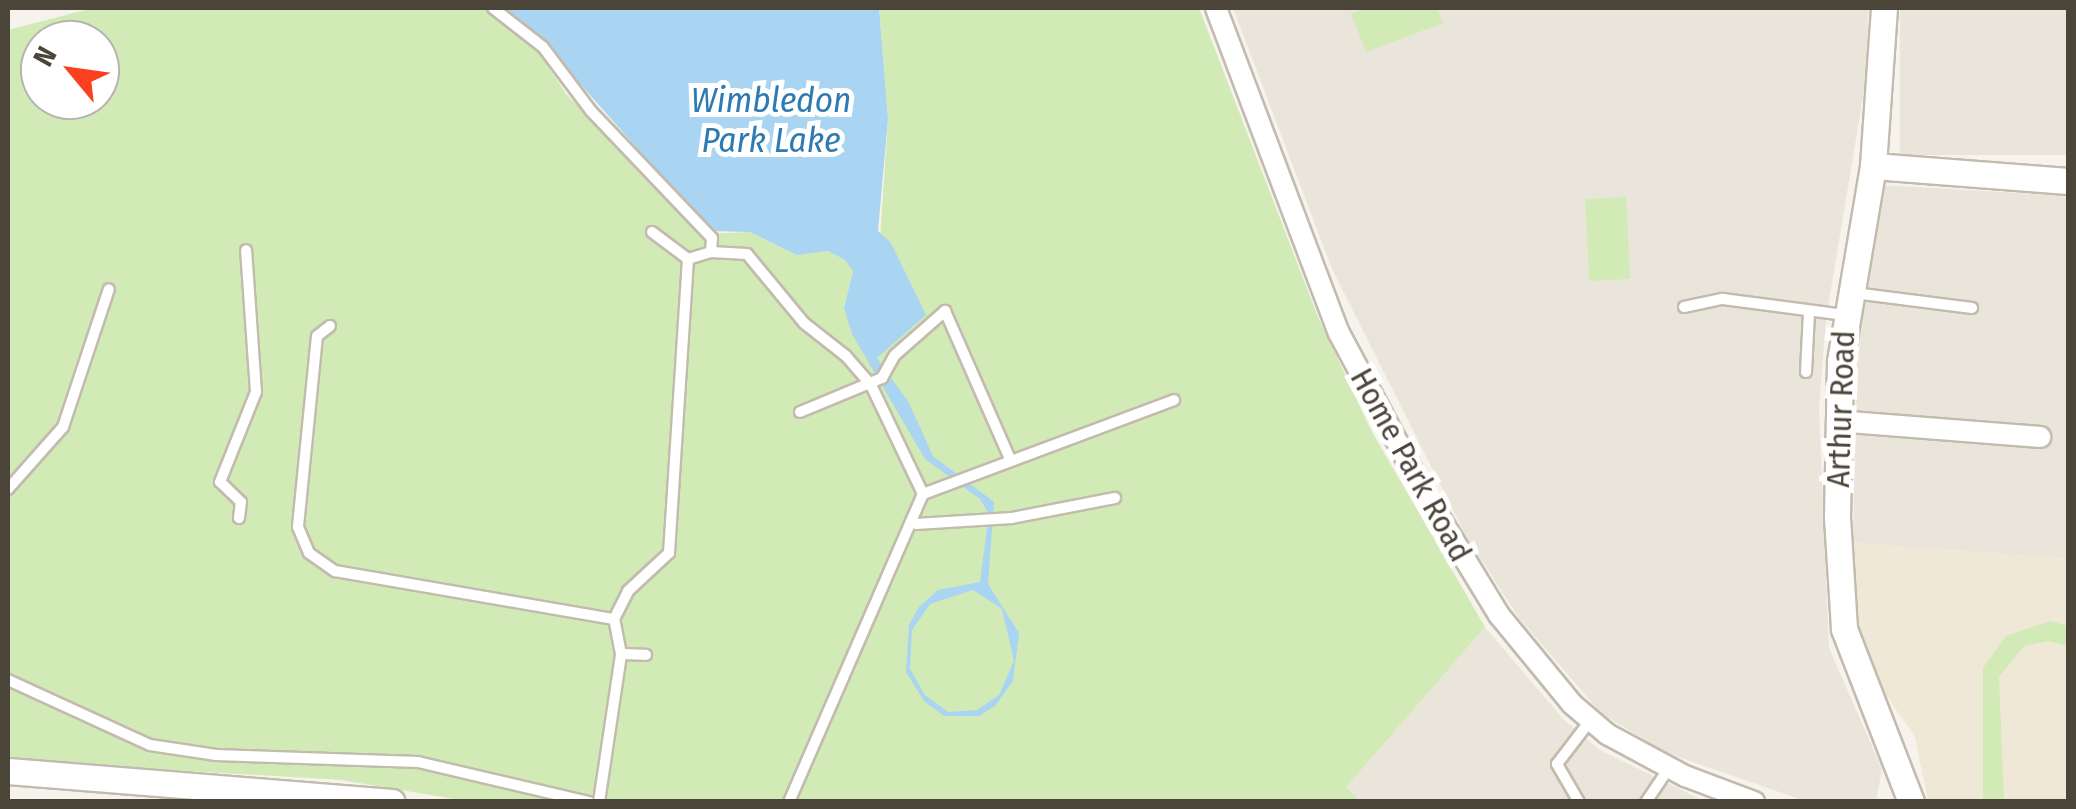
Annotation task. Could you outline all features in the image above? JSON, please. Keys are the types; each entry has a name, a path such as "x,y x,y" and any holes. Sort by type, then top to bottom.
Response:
{"street":[{"name":"Home Park Road","path":"1216,8 1304,250 1380,411 1499,615 1591,720 1669,768 1754,802"},
{"name":"Arthur Road","path":"1884,8 1873,166 1846,304 1837,421 1844,630 1910,802"},
{"path":"1873,166 2068,181"},
{"path":"1837,421 2040,437"},
{"path":"8,771 392,802"}],"lane":[{"path":"494,8 543,46 591,110 712,238 711,252"},
{"path":"652,232 688,259"},
{"path":"240,518 240,502 220,482 256,392 246,250"},
{"path":"688,259 711,252 747,254 804,322 871,385 923,494 916,524 789,802"},
{"path":"599,802 620,654 614,619 628,592 668,553 688,259"},
{"path":"8,489 62,427 109,289"},
{"path":"1684,308 1723,300 1810,312 1846,304 1972,308"},
{"path":"800,412 822,397 871,385 945,310 1009,458"},
{"path":"1806,372 1810,312"},
{"path":"330,326 317,336 299,514 300,539 309,553 343,574 614,619"},
{"path":"923,494 1009,458 1174,400"},
{"path":"916,524 994,518 1115,498"},
{"path":"620,654 646,655"},
{"path":"8,680 150,745 216,755 418,762 588,802"},
{"path":"1579,802 1557,764 1591,720"},
{"path":"1646,802 1669,768"}],"shaded area":[{"path":"1233,8 1868,8 1867,73 1826,319 1819,408 1829,648 1882,769 1876,801 1805,801 1664,752 1601,713 1519,618 1465,534 1332,269"},
{"path":"1900,8 2068,8 2068,155 1900,155"},
{"path":"1883,185 2068,196 2068,559 1853,543 1857,338"},
{"path":"1853,543 2068,559 2068,801 1928,801 1915,737 1862,660"},
{"path":"1485,627 1564,720 1600,750 1704,801 1359,802 1345,787"}],"green space":[{"path":"93,8 489,8 529,38 567,95 703,234 750,232 796,254 828,251 845,260 853,271 844,308 880,239 888,118 879,8 1199,8 1318,317 1372,432 1485,627 1346,787 1359,801 472,802 341,780 8,760 8,30 20,27 20,120 120,120 120,20 47,20"},
{"path":"1367,8 1437,8 1443,23 1366,52 1351,14"},
{"path":"1626,197 1630,279 1589,281 1585,199"},
{"path":"2050,621 2068,626 2068,646 2048,641 2024,646 1999,677 2004,801 1983,801 1983,668 2006,636"}],"water":[{"name":"Wimbledon Park Lake","path":"499,8 879,8 888,118 878,231 891,243 926,315 877,358 909,403 933,456 994,502 988,584 1019,633 1013,681 995,706 979,716 944,716 924,701 906,672 909,625 919,607 938,590 980,582 989,514 980,499 925,459 852,334 844,308 853,271 845,260 828,251 797,255 750,232 710,231 545,44","holes":["973,590 1002,609 1014,661 999,695 977,710 948,712 925,695 910,669 912,630 930,604"]}]}
